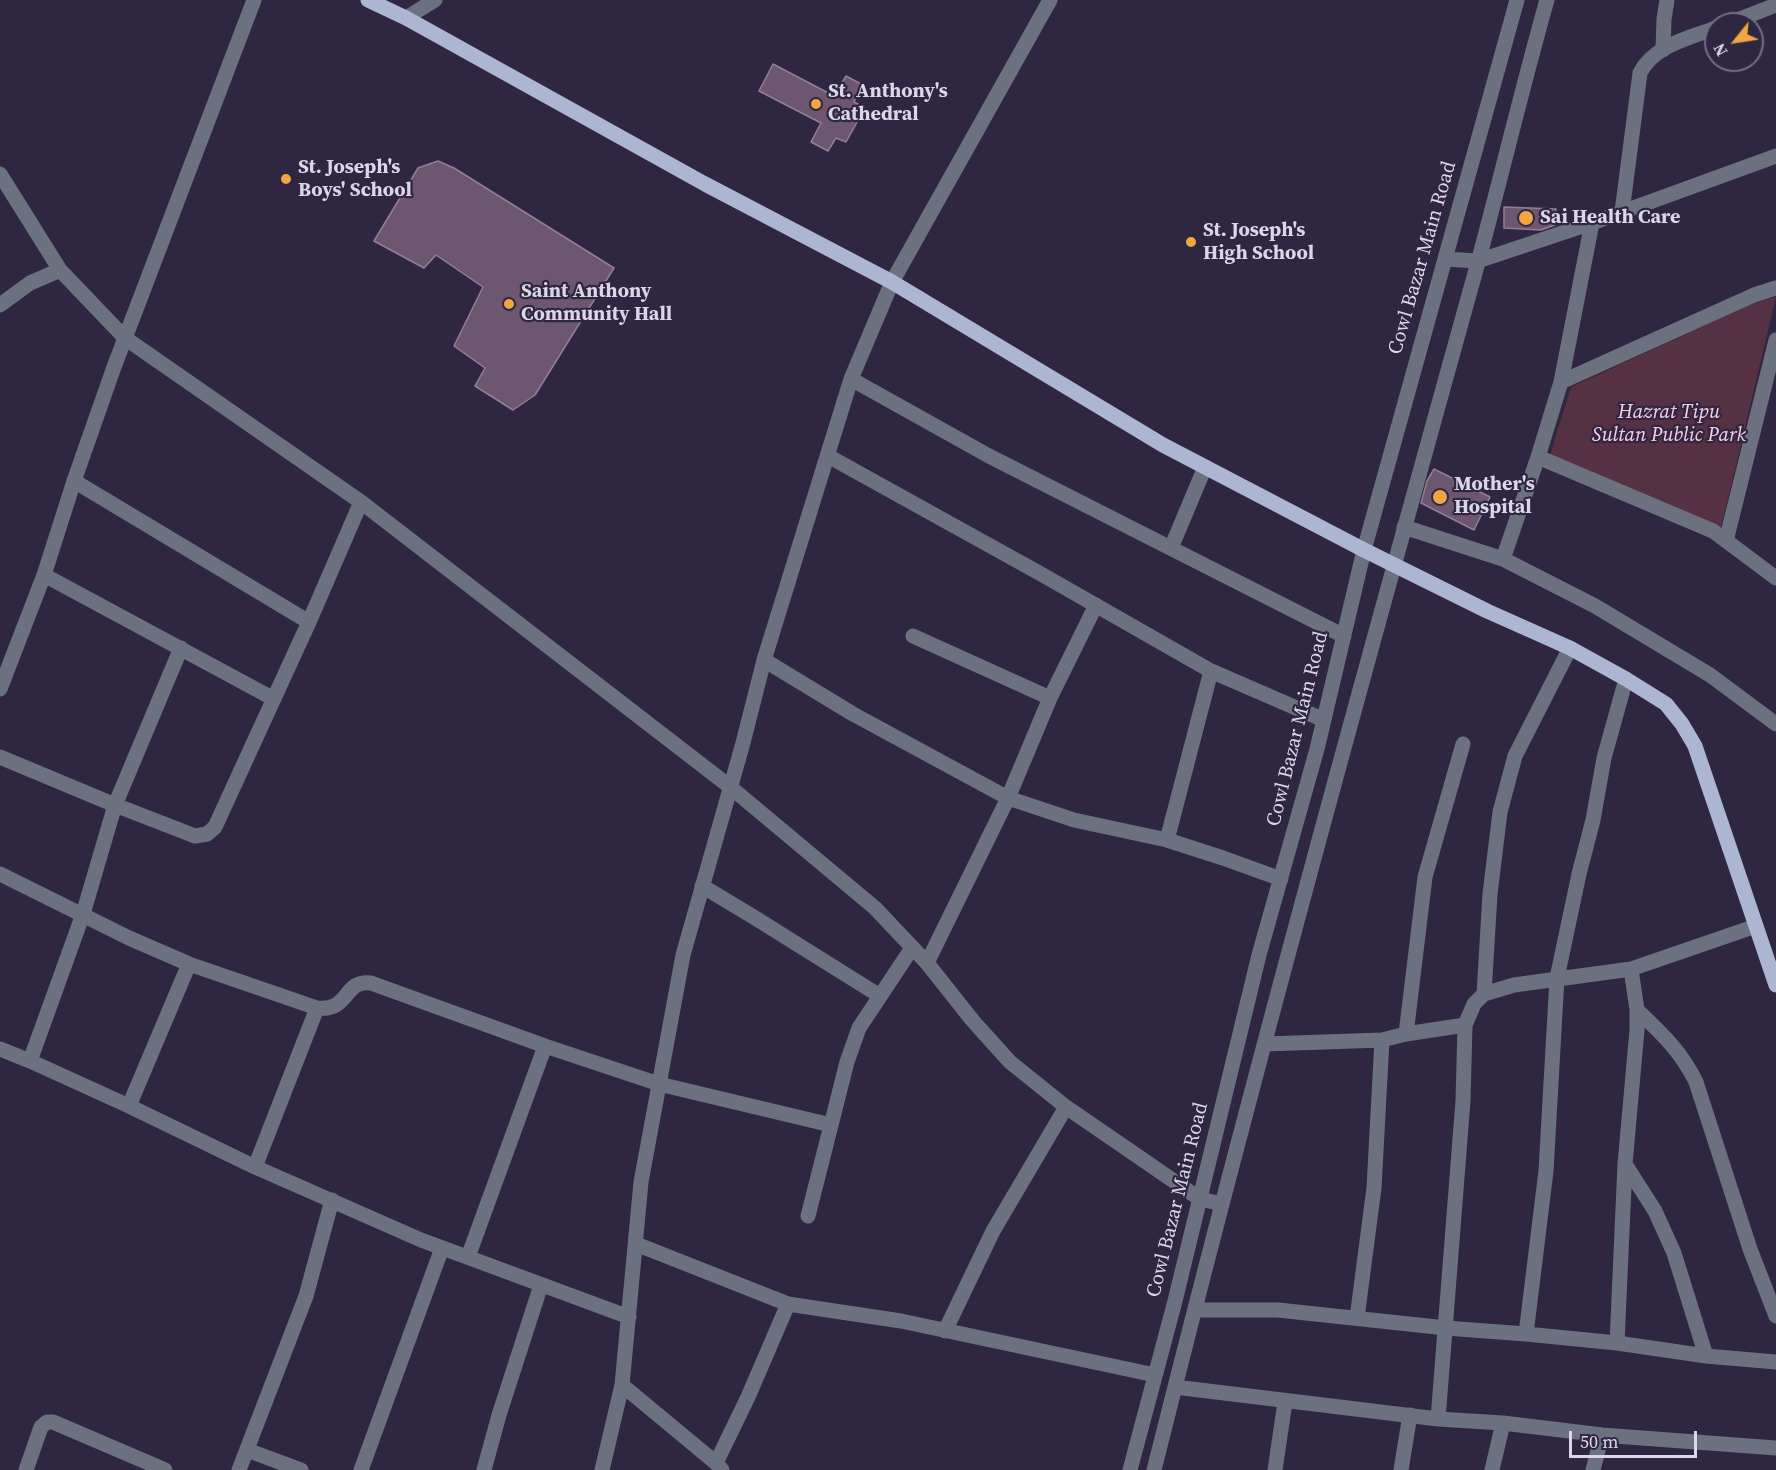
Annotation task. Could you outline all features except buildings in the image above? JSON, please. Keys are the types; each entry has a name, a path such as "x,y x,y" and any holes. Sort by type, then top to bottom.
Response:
{"main road":[{"path":"368,0 406,18 705,184 892,282 1163,445 1364,550 1487,611 1570,648 1666,704 1682,724 1695,746 1776,985"}],"street":[{"path":"0,689 44,575 74,481 125,338 254,0"},
{"path":"406,18 435,0"},
{"path":"602,1470 622,1385 641,1182 682,955 743,743 764,660 851,379 892,282 1050,0"},
{"name":"Cowl Bazar Main Road","path":"1130,1470 1200,1199 1259,955 1324,720 1364,550 1517,0"},
{"path":"1154,1470 1222,1204 1547,0"},
{"path":"1663,50 1667,0"},
{"path":"1758,6 1776,5"},
{"path":"1622,212 1640,73 1652,56 1684,39 1704,32"},
{"path":"1445,259 1478,261 1592,223 1776,156"},
{"path":"0,174 60,270 125,338 362,502 729,786 875,908 927,963 973,1021 1010,1062 1066,1107 1200,1199 1222,1204"},
{"path":"1503,560 1561,382 1592,223"},
{"path":"0,305 30,283 60,270"},
{"path":"1561,382 1754,295 1776,288"},
{"path":"1726,541 1776,339"},
{"path":"851,379 989,456 1344,636"},
{"path":"828,456 1211,671 1324,720"},
{"path":"1538,457 1713,531 1776,578"},
{"path":"1171,548 1205,467"},
{"path":"74,481 309,622"},
{"path":"0,757 195,836 207,834 215,826 362,502"},
{"path":"1404,527 1503,560 1595,606 1710,675 1776,724"},
{"path":"44,575 274,699"},
{"path":"927,963 1008,798 1050,698 1096,605"},
{"path":"914,636 1050,698"},
{"path":"30,1061 83,914 115,805 181,648"},
{"path":"1484,994 1490,894 1500,812 1515,756 1570,648"},
{"path":"764,660 853,714 1008,798 1074,820 1167,840 1281,879"},
{"path":"1167,840 1211,671"},
{"path":"1526,1334 1546,1172 1557,978 1579,873 1593,820 1604,758 1626,679"},
{"path":"1406,1034 1425,877 1463,744"},
{"path":"0,874 129,938 189,964 316,1008 328,1009 338,1004 355,985 364,982 371,983 545,1046 659,1084 831,1125"},
{"path":"702,886 880,996"},
{"path":"1438,1419 1463,1101 1466,1025 1474,1004 1484,994 1514,985 1631,969 1756,926"},
{"path":"808,1216 859,1028 912,948"},
{"path":"129,1106 189,964"},
{"path":"1617,1343 1625,1164 1637,1030 1637,1010 1631,969"},
{"path":"255,1167 316,1008"},
{"path":"1637,1010 1675,1047 1693,1075 1750,1249 1776,1316"},
{"path":"1265,1044 1382,1040 1466,1025"},
{"path":"1357,1318 1374,1188 1382,1040"},
{"path":"468,1257 545,1046"},
{"path":"0,1049 129,1106 255,1167 442,1248 629,1317"},
{"path":"945,1331 993,1231 1066,1107"},
{"path":"1625,1164 1655,1211 1674,1253 1706,1356"},
{"path":"239,1470 306,1296 332,1200"},
{"path":"636,1244 788,1304 901,1321 1155,1375"},
{"path":"361,1470 442,1248"},
{"path":"484,1470 499,1415 541,1285"},
{"path":"622,1385 719,1467 788,1304"},
{"path":"1195,1310 1278,1310 1617,1343 1706,1356 1776,1362"},
{"path":"1175,1387 1438,1419 1602,1435 1776,1448"},
{"path":"1275,1470 1285,1402"},
{"path":"1401,1470 1410,1415"},
{"path":"26,1470 41,1427 47,1422 53,1422 165,1470"},
{"path":"1492,1470 1503,1424"},
{"path":"1593,1470 1602,1435"},
{"path":"247,1450 301,1470"}],"green space":[{"name":"Hazrat Tipu Sultan Public Park","path":"1776,297 1721,528 1550,455 1571,387 1752,304"}],"place":[{"name":"St. Anthony's Cathedral","path":"816,104"},
{"name":"St. Joseph's Boys' School","path":"286,179"},
{"name":"Sai Health Care","path":"1526,218"},
{"name":"St. Joseph's High School","path":"1191,242"},
{"name":"Saint Anthony Community Hall","path":"509,304"},
{"name":"Mother's Hospital","path":"1440,497"}]}
